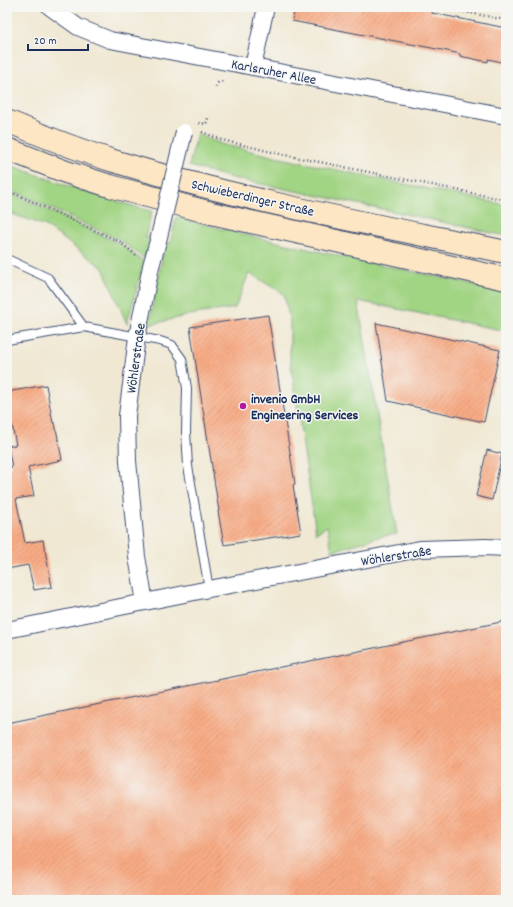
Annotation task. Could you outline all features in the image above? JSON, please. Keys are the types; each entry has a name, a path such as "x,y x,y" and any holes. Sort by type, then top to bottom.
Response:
{"main road":[{"name":"Schwieberdinger Straße","path":"7,121 116,162 217,190 506,252"},
{"name":"Schwieberdinger Straße","path":"7,149 66,172 110,186 211,213 506,279"}],"street":[{"name":"Karlsruher Allee","path":"50,7 78,27 110,40 253,66 506,116"},
{"path":"253,66 266,7"},
{"name":"Wöhlerstraße","path":"145,602 137,557 128,461 127,416 136,337 151,266 189,131"},
{"name":"Wöhlerstraße","path":"7,630 209,589 420,549 486,547 506,548"}],"lane":[{"path":"7,260 48,278 84,327"},
{"path":"7,340 84,327 160,341 172,345 182,359 187,388 186,432 188,466 209,589"}],"path":[{"path":"469,13 470,7"},
{"path":"460,11 506,20"},
{"path":"189,131 280,154 506,200"},
{"path":"7,190 120,242 151,266"}],"green space":[{"path":"197,134 221,144 280,158 506,205 506,236 232,178 189,166"},
{"path":"7,164 74,188 152,211 145,237 150,239 145,259 121,241 7,188"},
{"path":"7,191 120,244 144,262 127,324 103,268 46,226 7,212"},
{"path":"176,217 299,247 506,291 506,331 358,301 397,534 379,537 332,551 327,526 316,533 290,358 290,323 284,294 249,273 235,308 189,315 149,325 165,243 170,244"}],"building":[{"path":"295,7 430,7 432,13 506,28 506,63 488,59 488,62 460,56 460,54 447,51 292,21"},
{"name":"invenio GmbH Engineering Services","path":"268,315 295,484 293,485 301,533 224,545 190,327"},
{"path":"376,323 500,350 484,422 388,401"},
{"path":"46,385 62,460 28,467 34,496 16,499 25,543 43,540 52,587 34,590 28,565 7,569 7,468 12,467 8,446 16,445 10,414 7,415 7,392"},
{"path":"487,450 502,454 492,500 476,496"},
{"path":"506,621 506,900 7,900 7,723"}],"place":[{"name":"invenio GmbH Engineering Services","path":"243,406"}]}
